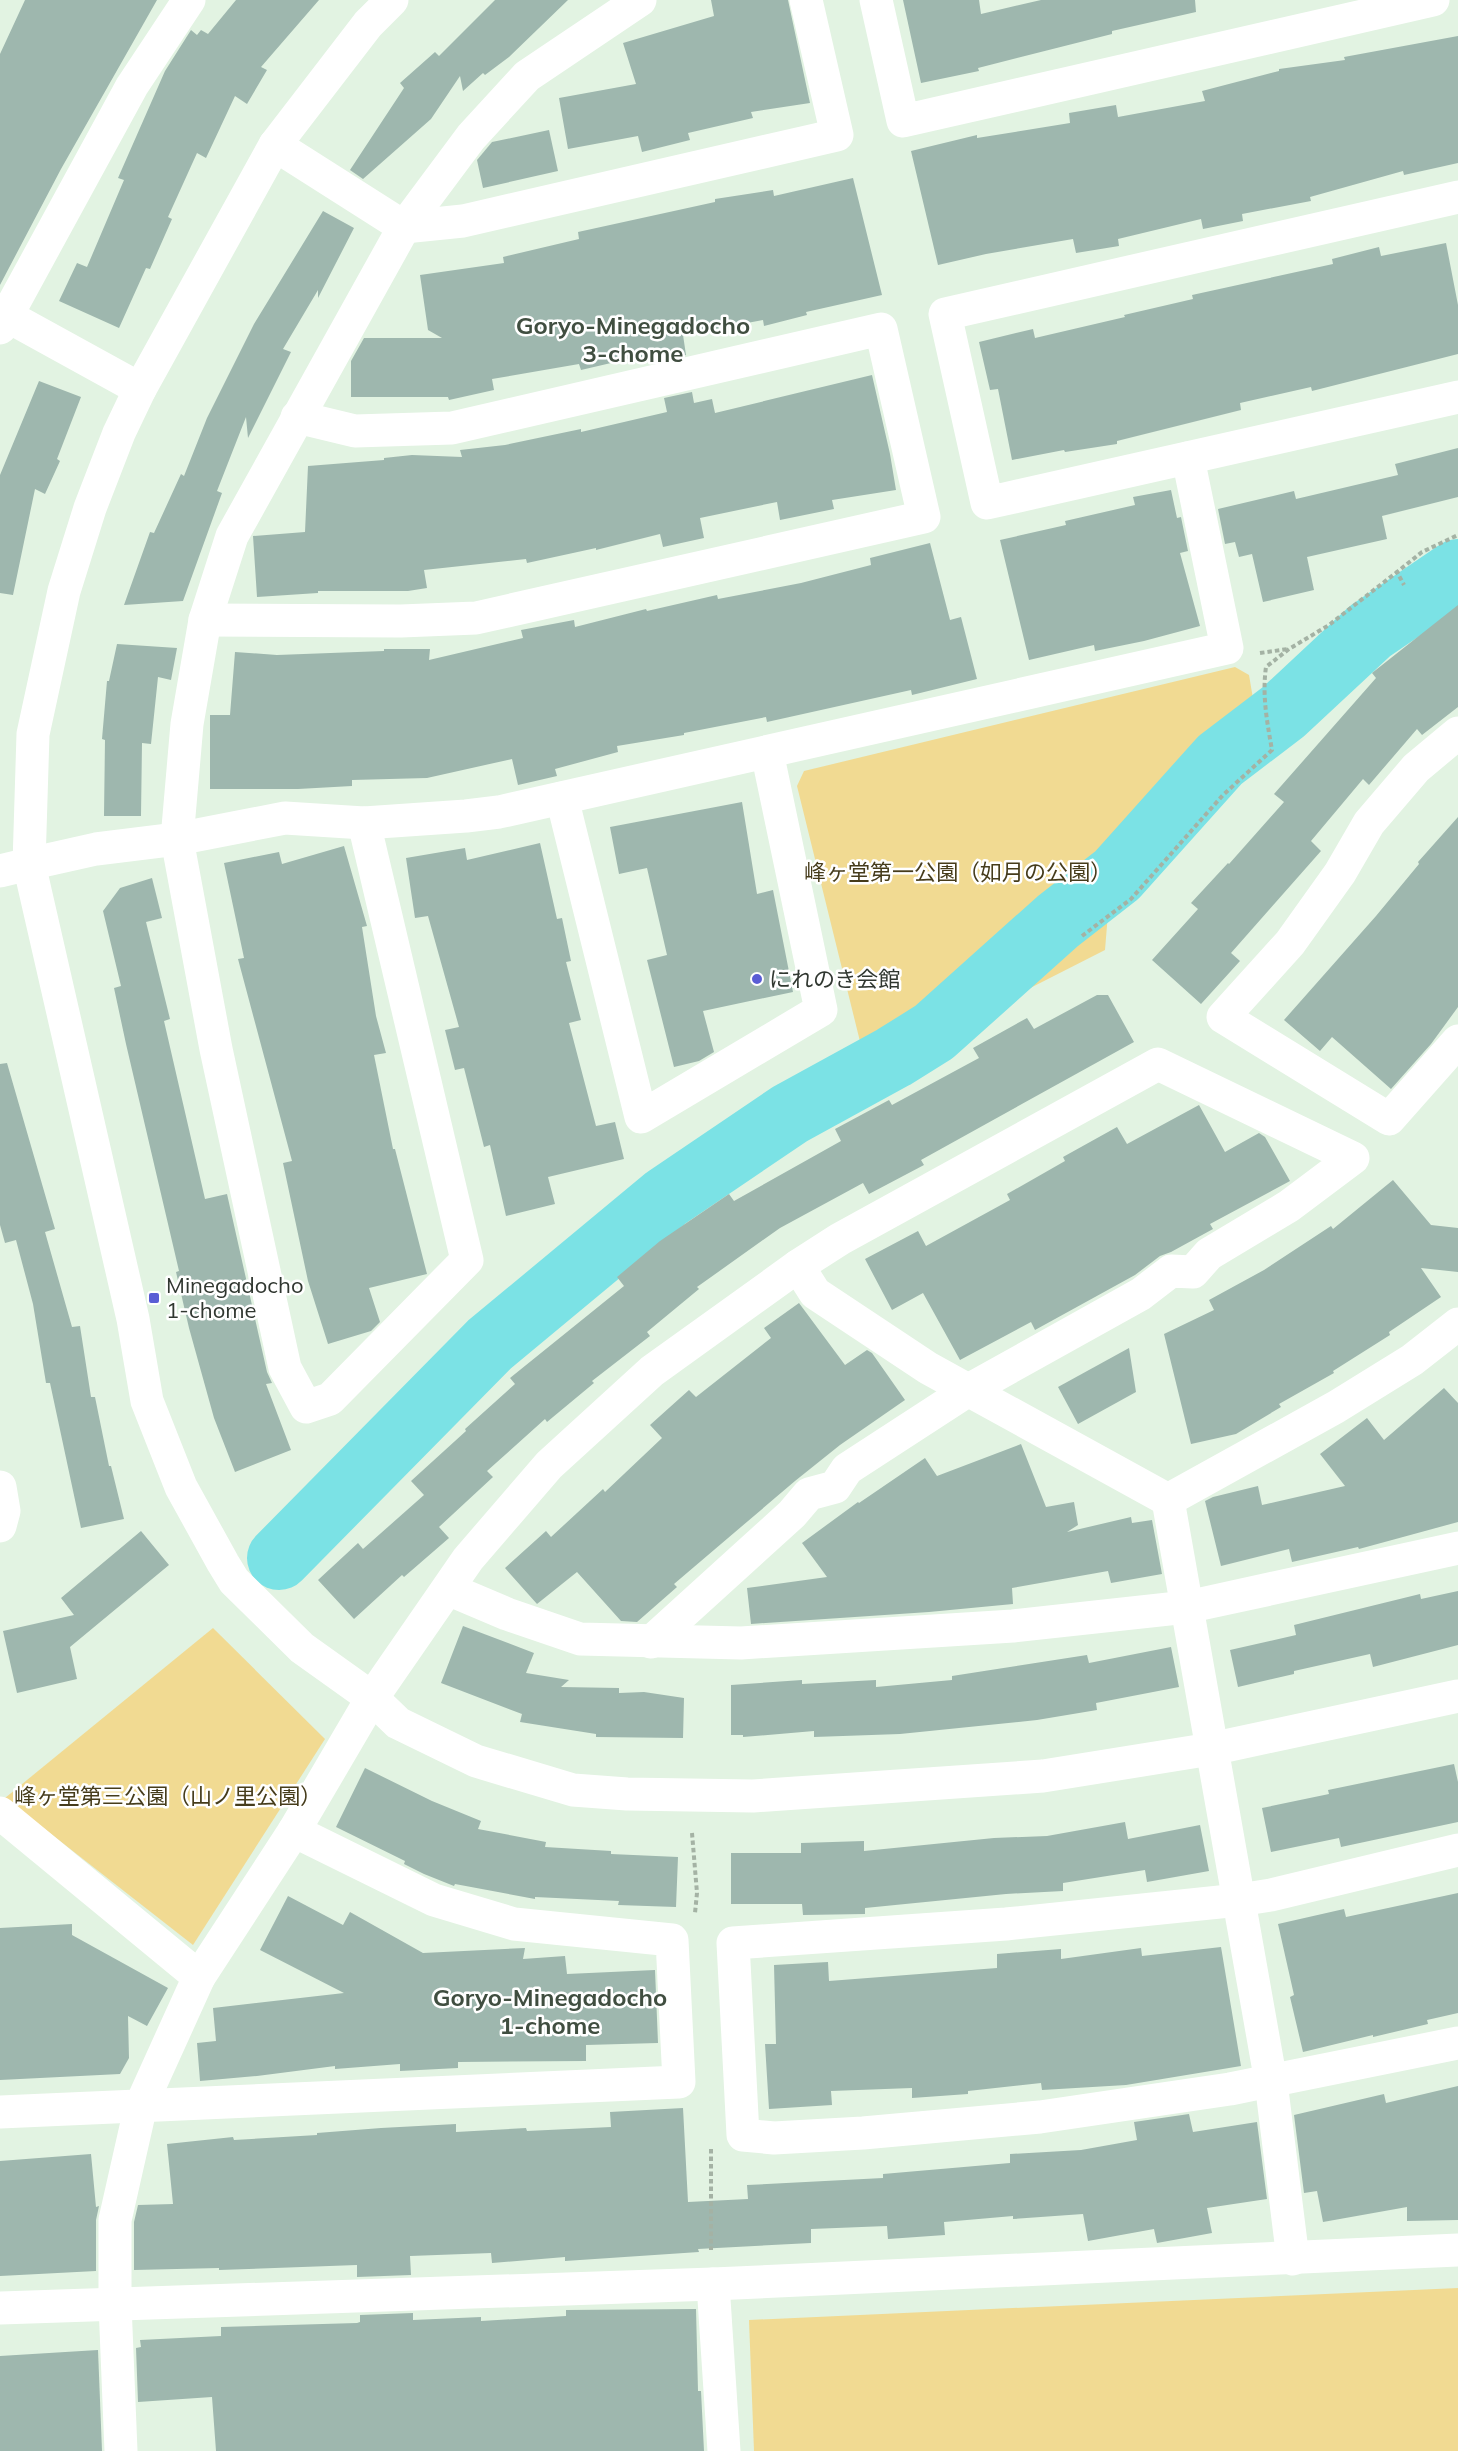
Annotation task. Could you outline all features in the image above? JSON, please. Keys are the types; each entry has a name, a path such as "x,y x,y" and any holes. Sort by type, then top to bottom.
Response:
{"street":[{"path":"140,390 2,318 132,86 189,0"},
{"path":"392,0 368,24 275,145 140,390 119,433 90,508 64,591 33,734 15,867 133,1319 147,1401 181,1487 234,1581 302,1648 372,1698 398,1723 476,1761 573,1790 627,1794 753,1796 1043,1776 1211,1749 1458,1696"},
{"path":"364,823 467,1260 330,1399 306,1407 285,1368 216,1049 177,839 187,724 205,620 232,536 404,227 471,136 527,76 640,0"},
{"path":"275,145 404,227 463,220 837,135 806,0"},
{"path":"876,0 903,121 1433,0"},
{"path":"1458,197 945,314 987,503 1458,397"},
{"path":"205,620 401,621 476,618 924,517 881,329 452,428 355,431 297,417"},
{"path":"15,867 96,849 177,839 285,818 364,823 477,815 562,798 1227,648 1188,458"},
{"path":"1458,733 1416,768 1369,823 1340,873 1290,944 1222,1017 1389,1119 1458,1041"},
{"path":"562,798 641,1117 821,1010 767,752"},
{"path":"121,2451 115,2304 115,2220 141,2105 199,1977 294,1831 372,1698 468,1560 549,1466 652,1371 798,1266 840,1239 1158,1064 1353,1158 1288,1206 1209,1254 1193,1272 1171,1271 1141,1294 967,1391 848,1469 835,1487 809,1494 792,1514 651,1642"},
{"path":"798,1266 814,1293 928,1368 1168,1500"},
{"path":"1168,1500 1336,1407 1412,1360 1458,1324"},
{"path":"0,1486 4,1511 0,1526"},
{"path":"1168,1500 1271,2082 1293,2259"},
{"path":"448,1589 507,1614 580,1639 741,1643 1013,1626 1187,1607 1458,1548"},
{"path":"0,1813 199,1977"},
{"path":"0,2112 679,2082 672,1940 514,1924 434,1900 294,1831"},
{"path":"1458,1850 1271,1895 1239,1900 1006,1924 733,1943 742,2135 774,2138 1028,2118 1271,2082 1458,2043"},
{"path":"0,2308 713,2284 1458,2250"},
{"path":"713,2284 724,2451"}],"path":[{"path":"1082,936 1131,899 1222,795 1272,750 1266,710 1264,682 1266,667 1289,649 1329,625 1422,552 1458,535"},
{"path":"1397,572 1404,585"}],"green space":[{"name":"峰ヶ堂第一公園（如月の公園）","path":"1235,667 1249,675 1260,740 1248,757 1109,901 1105,950 894,1057 870,1082 797,786 804,771"},
{"name":"峰ヶ堂第三公園（山ノ里公園）","path":"213,1628 325,1739 193,1945 5,1798"},
{"path":"1458,2288 1458,2451 754,2451 749,2320"}],"building":[{"path":"25,0 157,0 61,169 0,285 0,54"},
{"path":"236,0 319,0 261,67 267,70 247,104 235,96 206,158 197,153 168,217 172,219 150,269 146,268 119,328 59,301 77,263 87,267 124,180 118,178 165,71 191,30 197,35 201,30 208,34"},
{"path":"495,0 568,0 509,57 485,75 483,73 463,91 460,76 431,119 363,179 350,170 404,88 400,83 435,52 439,56"},
{"path":"711,0 788,0 810,103 751,112 753,118 688,133 690,140 642,152 638,136 568,149 559,98 636,84 623,43 714,16"},
{"path":"903,0 979,0 981,14 1041,0 1195,0 1196,12 1112,31 1112,34 978,68 979,71 921,83"},
{"path":"1458,36 1458,163 1404,175 1403,171 1310,197 1311,201 1242,214 1243,221 1203,229 1201,219 1118,239 1119,246 1076,253 1073,239 938,265 911,151 977,135 977,138 1070,123 1069,113 1116,105 1118,117 1205,101 1202,91 1279,71 1279,69 1345,60 1344,57"},
{"path":"549,130 558,171 483,188 477,160 492,142"},
{"path":"853,178 882,295 806,312 807,315 764,326 763,320 683,335 686,355 657,362 656,357 641,360 641,356 581,370 579,364 492,379 494,390 449,400 448,397 351,397 351,361 364,338 442,338 428,330 420,275 504,263 503,257 579,239 578,232 715,202 715,199 773,190 774,196"},
{"path":"323,211 354,228 318,298 318,290 283,349 291,352 248,438 246,417 217,491 222,493 183,601 124,605 150,532 154,533 181,474 184,476 207,418 254,324"},
{"path":"1446,243 1458,305 1458,354 1312,391 1311,387 1240,403 1241,410 1117,441 1117,444 1065,452 1064,450 1012,460 998,389 990,390 979,342 1033,329 1035,338 1125,317 1124,315 1193,299 1192,295 1333,264 1332,259 1379,247 1381,256"},
{"path":"872,375 896,490 832,500 834,509 780,520 777,502 700,518 704,538 663,547 660,534 596,550 596,548 527,563 526,559 424,570 427,588 408,591 318,591 318,593 257,597 253,536 305,532 308,466 384,460 384,458 412,455 462,457 460,450 505,445 581,429 581,432 667,412 664,398 692,392 694,403 712,399 715,413"},
{"path":"39,381 81,397 57,459 60,461 45,494 35,489 13,595 0,593 0,475"},
{"path":"1458,448 1458,497 1382,516 1387,539 1307,557 1314,590 1263,602 1252,554 1239,557 1235,542 1225,544 1218,509 1294,491 1296,499 1398,475 1395,464"},
{"path":"1171,490 1177,518 1181,517 1188,551 1180,553 1200,626 1095,651 1094,645 1029,660 1000,540 1066,525 1065,521 1135,505 1133,497"},
{"path":"930,543 950,620 961,617 977,679 912,695 911,690 767,722 766,717 684,733 684,735 617,746 618,752 555,769 557,776 518,785 512,759 427,778 352,780 352,786 298,789 210,789 210,715 230,715 235,652 277,655 384,651 384,649 430,649 429,660 523,638 521,630 574,620 575,627 646,609 647,611 717,595 718,599 801,583 871,565 870,558"},
{"path":"1458,605 1458,707 1422,735 1417,729 1369,785 1363,779 1311,841 1321,851 1231,953 1240,961 1201,1004 1152,960 1198,909 1191,903 1284,802 1274,794 1376,678 1372,673"},
{"path":"117,644 177,648 171,680 158,677 151,744 142,743 141,816 104,816 105,740 102,739 107,681 109,681"},
{"path":"742,802 757,894 773,890 793,992 703,1011 714,1052 699,1061 674,1067 647,960 667,955 647,868 619,874 610,827"},
{"path":"1458,817 1458,1007 1431,1044 1391,1089 1332,1037 1320,1051 1284,1020 1376,916 1419,864 1418,862"},
{"path":"540,843 557,919 562,918 571,961 566,962 581,1020 569,1023 596,1126 615,1122 624,1159 548,1177 555,1204 506,1216 490,1145 484,1147 464,1068 455,1070 445,1030 459,1027 428,916 415,918 406,858 465,848 467,860"},
{"path":"344,846 367,926 362,927 376,1016 386,1053 374,1055 393,1149 395,1149 427,1274 369,1288 380,1322 371,1331 328,1344 308,1281 283,1163 292,1161 238,959 244,958 224,863 279,852 282,864"},
{"path":"152,878 162,918 146,922 170,1019 164,1021 205,1199 227,1194 267,1372 272,1383 266,1384 291,1450 235,1472 214,1418 189,1328 176,1272 179,1271 114,988 121,986 103,911 120,888"},
{"path":"1097,995 1108,995 1134,1042 921,1160 924,1165 869,1194 863,1183 780,1228 697,1287 699,1289 647,1332 650,1336 592,1381 594,1383 547,1422 545,1419 487,1471 493,1477 439,1527 449,1538 404,1577 402,1575 354,1619 318,1580 358,1543 363,1549 424,1495 411,1481 515,1384 510,1378 624,1286 617,1277 660,1241 729,1194 734,1201 841,1141 835,1129 889,1100 892,1105 979,1058 973,1048 1027,1018 1034,1029"},
{"path":"7,1063 55,1229 45,1232 72,1327 80,1326 91,1397 95,1397 109,1466 111,1466 124,1519 81,1528 50,1383 46,1383 33,1304 16,1240 5,1243 0,1225 0,1064"},
{"path":"1199,1105 1225,1152 1259,1133 1265,1137 1290,1181 1210,1224 1213,1229 1160,1256 1135,1275 1035,1330 1031,1322 960,1360 923,1293 892,1310 865,1259 918,1231 926,1246 1010,1200 1007,1194 1065,1161 1063,1157 1117,1127 1127,1144"},
{"path":"1393,1180 1431,1225 1458,1228 1458,1272 1421,1268 1441,1297 1389,1332 1390,1335 1333,1371 1334,1373 1279,1404 1281,1407 1236,1434 1191,1444 1164,1334 1214,1310 1209,1300 1264,1270 1331,1226 1333,1229"},
{"path":"799,1303 845,1365 867,1350 872,1353 905,1400 840,1445 795,1481 674,1584 677,1587 637,1622 621,1621 577,1572 537,1604 505,1568 546,1531 551,1537 603,1489 605,1492 662,1438 650,1425 689,1390 696,1397 771,1338 764,1328"},
{"path":"1129,1348 1136,1392 1078,1424 1058,1387"},
{"path":"1444,1388 1458,1403 1458,1522 1359,1549 1358,1547 1292,1562 1289,1549 1221,1566 1205,1501 1258,1486 1262,1505 1345,1486 1320,1454 1367,1418 1384,1440"},
{"path":"1021,1444 1046,1507 1074,1502 1078,1525 1067,1532 1131,1517 1132,1523 1152,1520 1162,1574 1111,1583 1108,1571 1012,1588 1013,1604 751,1624 747,1588 827,1577 802,1543 858,1502 925,1458 937,1476"},
{"path":"141,1531 169,1565 70,1647 77,1679 17,1693 3,1631 74,1615 61,1598"},
{"path":"1458,1591 1458,1645 1373,1667 1370,1654 1294,1671 1294,1674 1238,1687 1230,1650 1296,1635 1294,1625 1420,1594 1421,1599"},
{"path":"463,1626 534,1653 526,1673 569,1680 561,1687 619,1688 619,1693 644,1692 684,1698 683,1738 596,1737 596,1734 520,1722 522,1714 441,1683"},
{"path":"1171,1647 1179,1687 1096,1703 1097,1710 1037,1720 900,1734 814,1737 814,1731 743,1737 743,1735 731,1735 731,1685 802,1680 802,1684 876,1680 876,1687 952,1680 952,1676 1087,1655 1089,1663"},
{"path":"1454,1764 1458,1782 1458,1822 1341,1847 1339,1838 1271,1852 1262,1808 1329,1794 1328,1790"},
{"path":"365,1768 432,1801 481,1821 478,1829 546,1842 545,1847 611,1851 611,1854 678,1857 676,1907 618,1905 619,1901 535,1897 535,1899 455,1884 454,1886 424,1874 404,1864 405,1861 336,1827"},
{"path":"1125,1822 1128,1839 1200,1825 1209,1871 1147,1882 1145,1870 1063,1883 1063,1891 1006,1894 865,1908 865,1914 803,1915 802,1904 731,1904 731,1853 801,1853 801,1843 864,1841 864,1851 994,1838 1047,1836"},
{"path":"1458,1893 1458,2013 1427,2020 1428,2024 1303,2052 1290,1997 1294,1995 1278,1924 1344,1909 1346,1917"},
{"path":"288,1896 343,1925 350,1912 423,1953 525,1948 523,1959 565,1956 567,1974 655,1970 658,2043 586,2045 586,2061 458,2062 458,2068 400,2071 400,2064 335,2069 335,2066 200,2081 197,2043 216,2041 213,2008 344,1993 260,1950"},
{"path":"72,1924 72,1935 168,1988 147,2026 128,2016 129,2058 120,2074 0,2080 0,1928"},
{"path":"1221,1947 1241,2066 1126,2085 1042,2090 1041,2083 968,2091 968,2094 912,2098 912,2088 831,2091 832,2105 769,2109 765,2044 776,2044 774,1965 828,1962 829,1981 997,1968 997,1954 1061,1949 1061,1959 1141,1948 1142,1956"},
{"path":"1458,2086 1458,2220 1407,2221 1407,2207 1323,2222 1317,2191 1304,2193 1294,2115 1384,2094 1386,2103"},
{"path":"683,2108 688,2202 748,2199 747,2185 883,2178 883,2174 1010,2163 1010,2154 1081,2150 1137,2140 1134,2122 1189,2114 1193,2132 1257,2122 1267,2199 1207,2208 1212,2233 1157,2243 1154,2229 1088,2241 1083,2214 1013,2219 1013,2216 944,2222 945,2235 888,2239 887,2226 811,2229 811,2243 698,2249 699,2252 565,2261 565,2257 492,2263 491,2253 410,2256 411,2275 357,2277 357,2265 219,2270 219,2268 134,2270 134,2222 138,2205 173,2204 167,2144 233,2137 234,2140 456,2124 456,2132 611,2127 610,2112"},
{"path":"91,2154 96,2207 99,2206 96,2220 96,2271 0,2276 0,2161"},
{"path":"696,2309 698,2391 701,2391 704,2451 216,2451 212,2397 138,2402 136,2348 141,2347 140,2340 221,2336 221,2327 357,2323 360,2322 360,2315 413,2313 413,2320 481,2317 481,2321 566,2316 566,2310"},
{"path":"98,2350 102,2451 0,2451 0,2356"}],"waterway":[{"path":"279,1558 490,1344 666,1198 790,1114 894,1057 934,1032 1058,921 1117,875 1220,760 1283,712 1370,631 1458,571"}],"place":[{"name":"にれのき会館","path":"757,979"},
{"name":"Minegadocho 1-chome","path":"154,1298"}],"district":[{"name":"Goryo-Minegadocho 3-chome","path":"633,339"},
{"name":"Goryo-Minegadocho 1-chome","path":"550,2011"}]}
